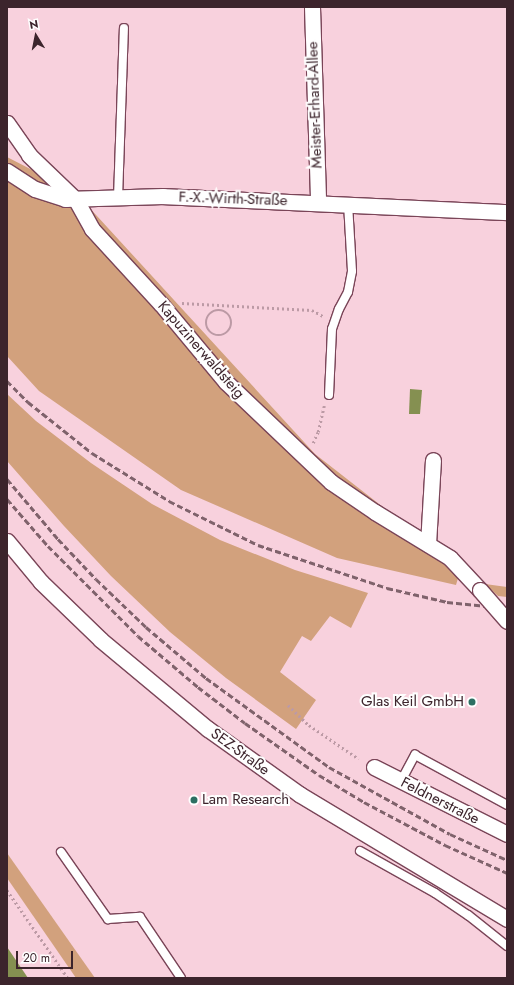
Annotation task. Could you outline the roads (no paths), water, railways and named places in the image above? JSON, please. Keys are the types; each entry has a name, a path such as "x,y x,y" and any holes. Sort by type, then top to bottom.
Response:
{"street":[{"name":"Meister-Erhard-Allee","path":"312,7 318,202"},
{"name":"Kapuzinerwaldsteig","path":"7,122 29,155 76,200 92,229 161,304 226,382 301,455 332,482 375,512 428,544"},
{"name":"F.-X.-Wirth-Straße","path":"7,171 35,189 54,196 76,200 163,196 318,202 507,212"},
{"path":"433,460 428,544 450,558 507,621"},
{"name":"SEZ-Straße","path":"7,541 23,563 41,582 101,640 208,729 299,794 507,919"},
{"name":"Feldnerstraße","path":"374,766 507,834"}],"lane":[{"path":"118,198 124,28"},
{"path":"329,395 332,329 348,292 352,270 348,204"},
{"path":"401,781 415,755 507,805"},
{"path":"360,851 435,893 468,915 507,946"},
{"path":"61,852 108,919 140,917 181,978"}],"railway":[{"path":"7,381 28,402 92,453 169,501 258,545 387,588 447,602 507,608"},
{"path":"7,479 58,539 96,579 146,627 206,678 329,767 450,834 507,860"},
{"path":"7,499 48,546 138,636 198,687 245,723 319,775 364,802 445,845 507,873"}],"place":[{"name":"Glas Keil GmbH","path":"472,702"},
{"name":"Lam Research","path":"194,800"}]}
